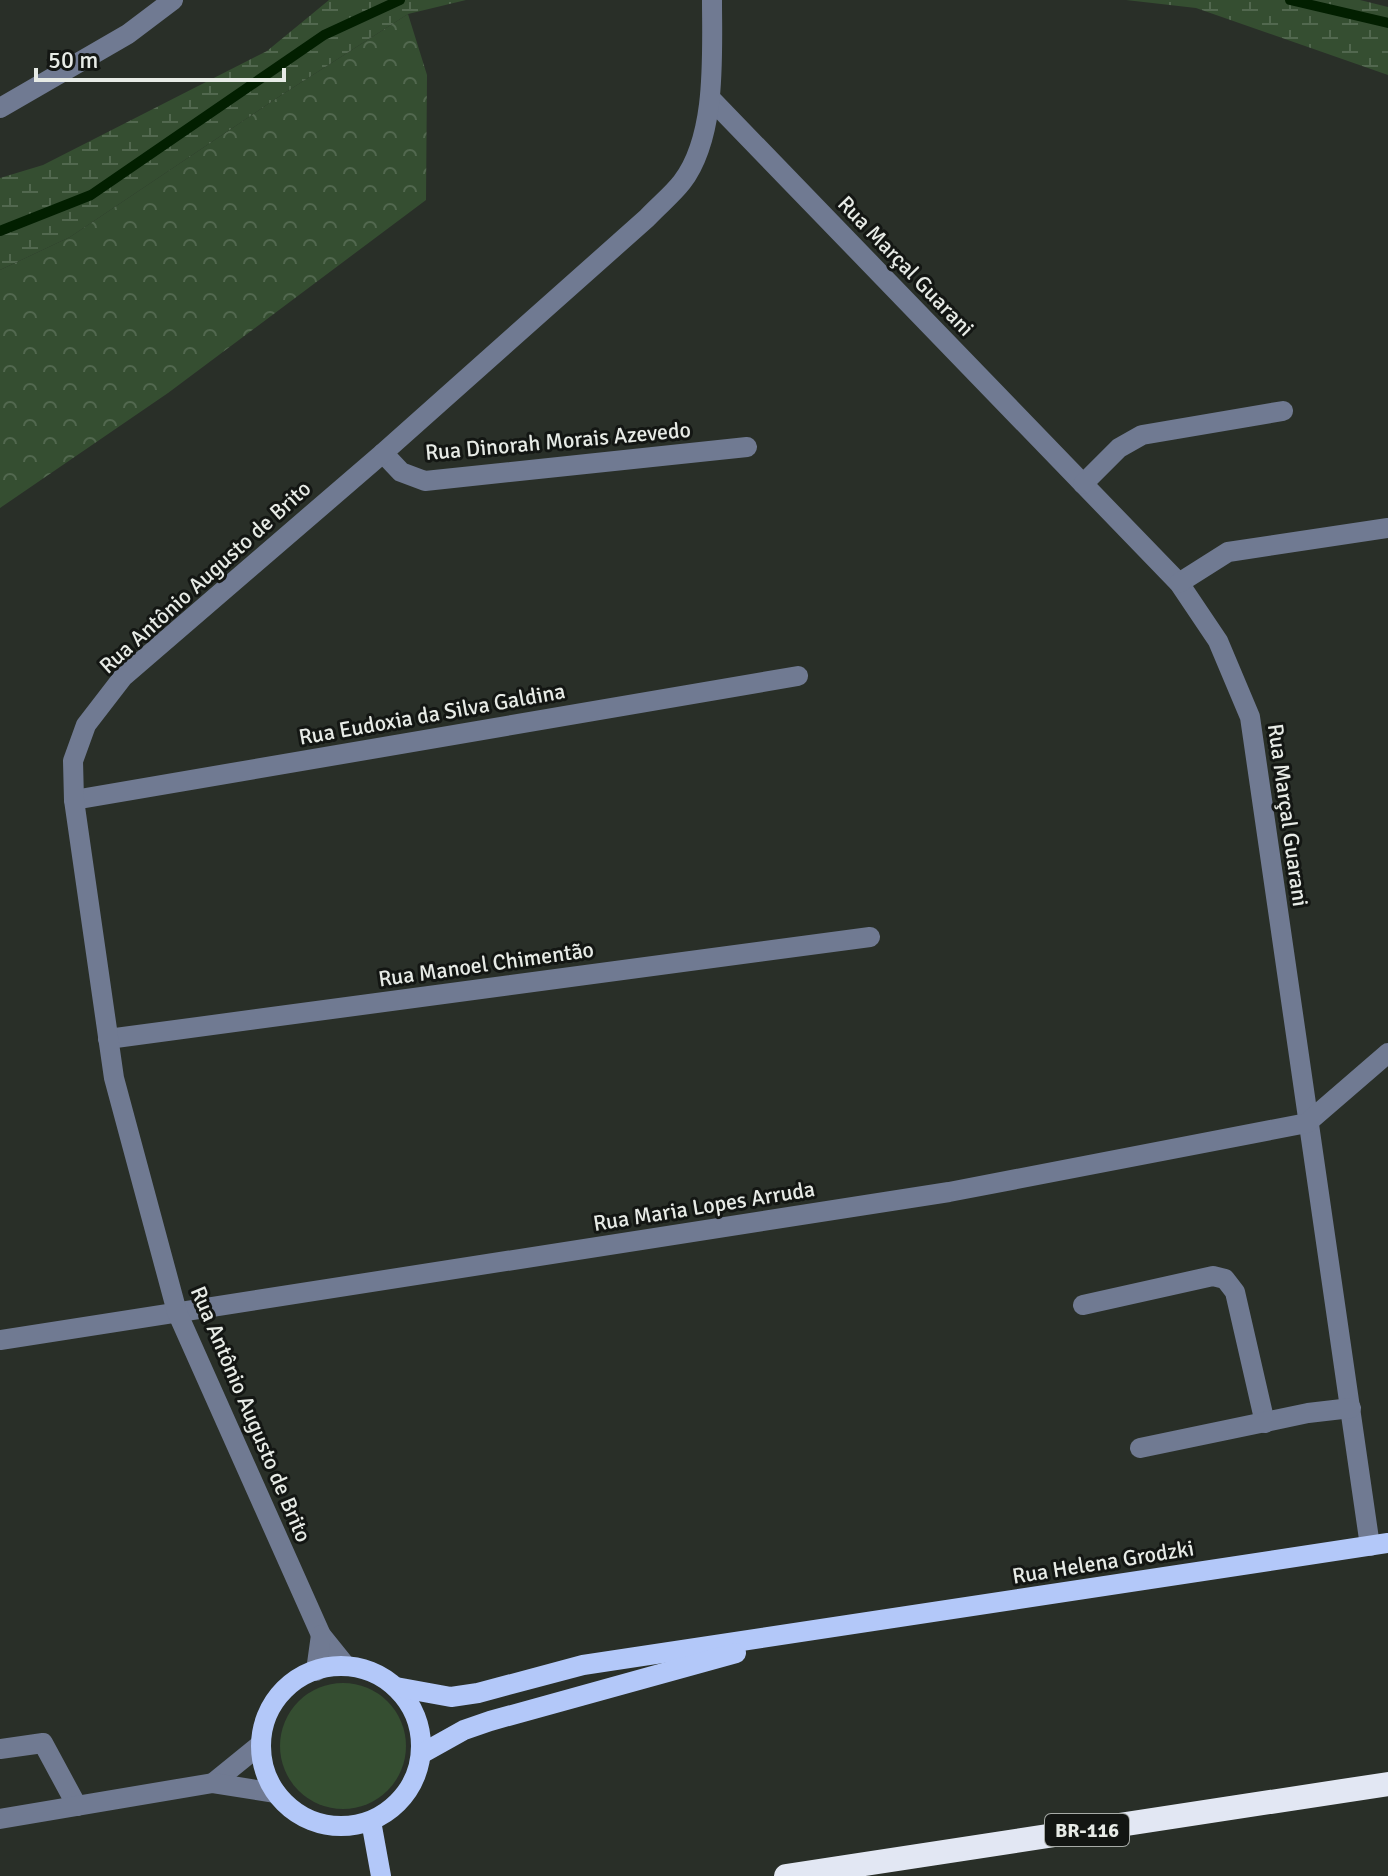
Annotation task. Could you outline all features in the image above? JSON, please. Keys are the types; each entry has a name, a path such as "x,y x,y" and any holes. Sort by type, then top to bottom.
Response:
{"highway":[{"name":"BR-116","path":"786,1876 1388,1784"}],"main road":[{"name":"Rua Helena Grodzki","path":"396,1687 451,1697 478,1693 583,1665 1379,1544"},
{"name":"Rua Helena Grodzki","path":"421,1754 464,1730 490,1721 825,1629"},
{"path":"346,1666 364,1670 396,1687 411,1707 420,1730 421,1754 415,1777 404,1797 371,1821 337,1826 313,1821 292,1810 267,1778 261,1744 266,1720 277,1699 295,1681 316,1671 346,1666"},
{"path":"371,1821 381,1876"}],"street":[{"path":"0,108 128,34 173,0"},
{"name":"Rua Antônio Augusto de Brito","path":"346,1666 321,1635 177,1312 114,1078 74,800 73,761 86,725 123,677 383,453 647,218 683,181 698,150 711,99 712,0"},
{"name":"Rua Marçal Guarani","path":"711,99 1179,583 1218,641 1250,717 1351,1408 1379,1544"},
{"path":"1083,484 1119,448 1142,435 1283,411"},
{"name":"Rua Dinorah Morais Azevedo","path":"383,453 401,472 425,481 747,447"},
{"path":"1179,583 1228,552 1388,528"},
{"name":"Rua Eudoxia da Silva Galdina","path":"74,800 798,676"},
{"name":"Rua Manoel Chimentão","path":"108,1039 870,937"},
{"name":"Rua Maria Lopes Arruda","path":"0,1340 949,1192 1307,1123 1388,1053"},
{"path":"1083,1305 1213,1276 1225,1279 1235,1292 1265,1423"},
{"path":"1140,1448 1308,1413 1351,1408"},
{"path":"316,1671 321,1635"},
{"path":"0,1749 43,1743 77,1806"},
{"path":"213,1783 261,1744"},
{"path":"0,1819 213,1783 276,1793"}],"green space":[{"path":"329,0 466,0 408,14 70,237 0,270 0,178 43,165 267,51"},
{"path":"1126,0 1360,0 1388,7 1388,75 1196,8"},
{"path":"408,14 427,75 426,200 168,393 0,508 0,270 70,237"},
{"path":"343,1683 367,1687 388,1701 402,1722 406,1746 402,1770 388,1791 367,1805 343,1809 319,1805 298,1791 284,1770 280,1746 284,1722 298,1701 319,1687"}],"waterway":[{"path":"0,231 91,195 324,35 400,0"},
{"path":"1290,0 1388,23"}]}
